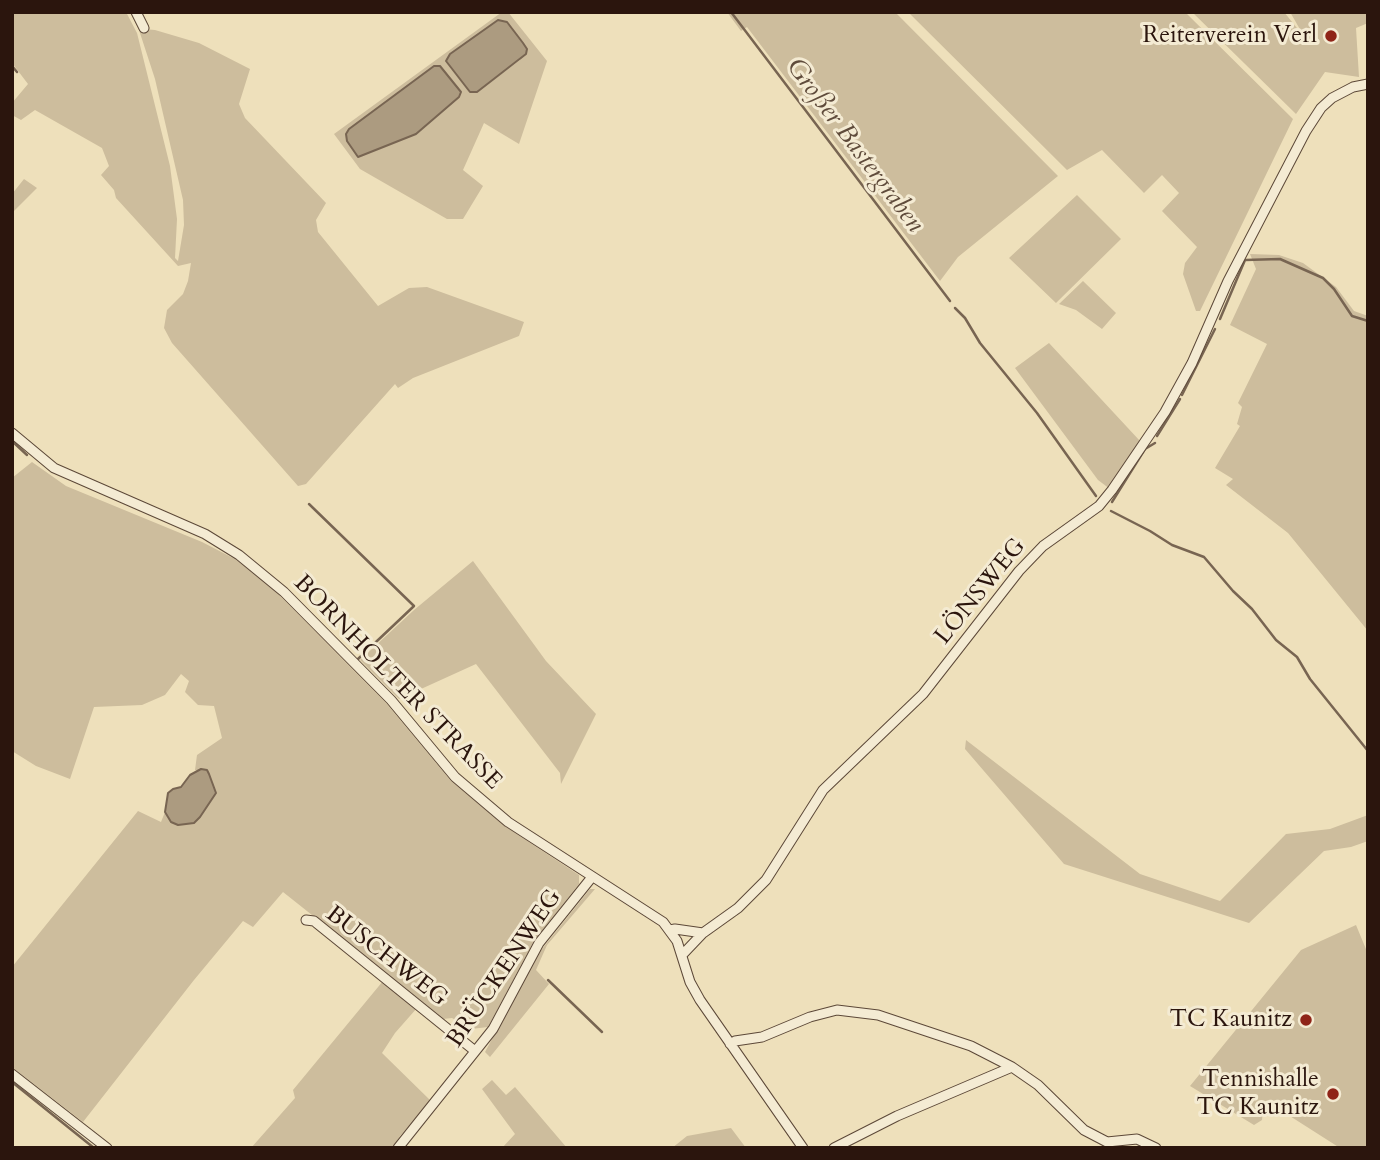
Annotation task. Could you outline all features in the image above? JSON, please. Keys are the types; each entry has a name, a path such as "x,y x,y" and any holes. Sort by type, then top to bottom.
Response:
{"street":[{"path":"136,12 144,28"},
{"name":"LÖNSWEG","path":"683,954 703,933 738,908 766,880 823,790 923,694 1019,571 1043,547 1098,506 1112,490 1165,412 1192,363 1228,281 1306,131 1321,108 1332,98 1353,86 1368,83"},
{"name":"BORNHOLTER STRASSE","path":"12,433 54,468 205,534 239,555 284,592 391,701 454,777 508,822 663,922 683,954 690,982 699,1000 803,1148"},
{"name":"BRÜCKENWEG","path":"398,1148 493,1029 539,943 592,877"},
{"name":"BUSCHWEG","path":"306,920 314,921 475,1051"},
{"path":"670,930 703,933"},
{"path":"730,1044 762,1037 810,1017 837,1010 856,1011 928,1030 971,1046 1012,1067 1038,1085 1084,1130 1107,1142 1137,1139 1156,1148"},
{"path":"834,1148 897,1116 1012,1067"},
{"path":"12,1074 107,1148"}],"shaded area":[{"path":"12,12 126,12 137,33 170,166 177,219 175,258 178,261 184,225 183,200 155,79 139,30 130,12 134,12 143,29 199,43 250,69 239,104 245,118 326,203 316,220 318,232 378,306 409,288 427,287 524,322 519,336 413,378 398,388 395,384 306,484 298,486 172,343 164,328 167,310 183,294 191,263 178,266 116,198 114,190 101,175 109,166 102,148 35,110 21,120 12,115 12,103 28,84 12,63"},
{"path":"502,12 508,12 547,61 519,144 484,123 463,170 483,186 463,219 447,219 360,169 334,134","holes":["488,26 520,60 477,92 470,92"]},
{"path":"727,12 895,12 1058,176 958,257 940,281 747,27 741,31"},
{"path":"908,12 1185,12 1293,119 1200,311 1196,311 1183,274 1185,263 1197,247 1162,211 1179,193 1162,175 1144,193 1102,150 1067,170"},
{"path":"1192,12 1284,12 1305,38 1290,12 1368,12 1368,23 1356,28 1359,77 1325,72 1296,114"},
{"path":"498,20 507,22 527,49 526,54 477,92 470,92 446,61 450,54"},
{"path":"434,66 440,66 461,92 459,97 416,134 358,157 347,141 346,134 349,129"},
{"path":"24,179 37,188 12,213 12,194"},
{"path":"1077,195 1121,239 1056,303 1009,258"},
{"path":"1250,254 1279,255 1303,263 1336,287 1354,311 1368,316 1368,631 1288,533 1226,485 1233,479 1215,468 1240,426 1237,424 1242,407 1238,403 1267,344 1230,325 1256,269"},
{"path":"1083,281 1116,313 1102,329 1076,310 1059,304"},
{"path":"1049,343 1140,441 1110,489 1098,480 1015,368"},
{"path":"32,462 66,486 202,542 235,559 265,581 386,703 451,781 506,827 579,875 579,884 534,941 488,1027 471,1029 452,1018 443,1019 283,892 253,927 243,921 83,1122 12,1067 12,967 138,811 161,822 165,812 168,818 178,825 194,823 216,793 207,770 195,770 197,755 222,738 214,706 198,705 185,692 189,681 181,674 165,695 142,705 94,707 70,779 36,766 12,751 12,478"},
{"path":"473,561 546,661 596,714 561,784 560,773 476,664 399,699 360,660"},
{"path":"966,740 1140,874 1220,901 1286,834 1330,829 1368,815 1368,841 1324,851 1249,923 1064,864 965,749"},
{"path":"201,769 207,770 216,793 194,823 178,825 171,822 165,812 168,793 181,787 190,775"},
{"path":"590,889 595,889 547,945 536,970 549,984 490,1057 485,1052 538,954"},
{"name":"TC Kaunitz","path":"1356,925 1368,954 1368,1148 1340,1148 1271,1104 1263,1110 1262,1120 1254,1125 1190,1086 1301,950"},
{"path":"383,981 417,1008 382,1053 431,1101 400,1136 394,1148 251,1148 295,1098 293,1090"},
{"path":"492,1080 506,1095 515,1087 567,1148 502,1148 515,1134 482,1089"},
{"path":"731,1128 746,1148 672,1148 687,1136"}],"waterway":[{"name":"Großer Bastergraben","path":"731,12 950,301"},
{"path":"12,66 17,72"},
{"path":"1220,319 1245,260 1280,259 1323,278 1352,316 1368,321"},
{"name":"Großer Bastergraben","path":"955,308 1037,413 1096,496"},
{"path":"1182,395 1215,329"},
{"path":"1157,436 1180,399"},
{"path":"12,441 27,455"},
{"path":"1112,502 1145,449 1155,443"},
{"path":"309,504 414,606 358,659"},
{"name":"Großer Bastergraben","path":"1111,511 1172,545 1204,557 1252,609 1276,640 1297,657 1310,679 1368,751"},
{"path":"548,980 602,1032"},
{"path":"12,1082 94,1148"}],"place":[{"name":"Reiterverein Verl","path":"1331,36"},
{"name":"TC Kaunitz","path":"1306,1020"},
{"name":"Tennishalle TC Kaunitz","path":"1333,1094"}]}
